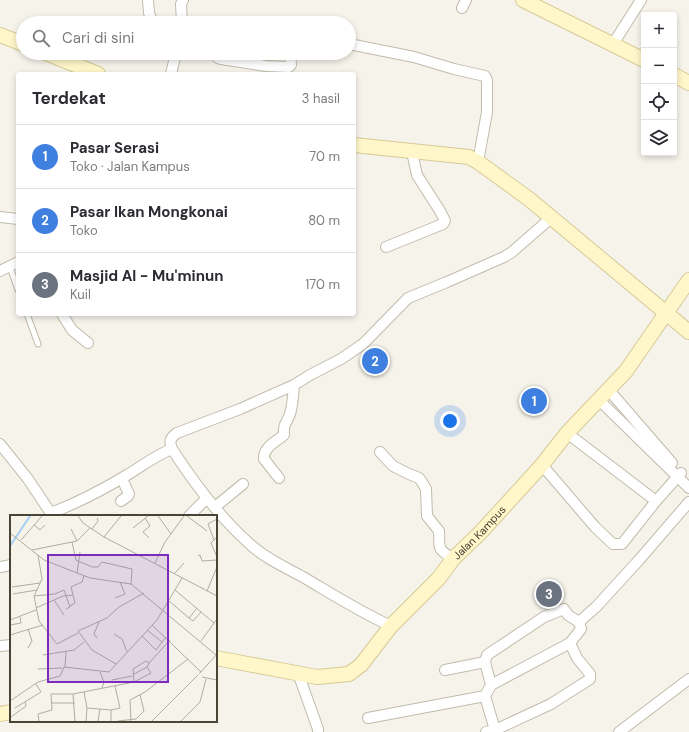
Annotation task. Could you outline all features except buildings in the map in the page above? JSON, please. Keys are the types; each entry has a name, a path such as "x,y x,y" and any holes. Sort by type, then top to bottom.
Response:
{"street":[{"path":"148,0 150,16"},
{"path":"182,16 181,4 183,0"},
{"path":"523,0 641,58"},
{"path":"613,44 641,0"},
{"path":"0,35 16,41"},
{"path":"356,45 414,57 454,69 486,76 487,112 478,162"},
{"path":"63,60 93,72"},
{"path":"171,72 174,60"},
{"path":"227,60 266,66 289,67 291,65 291,60"},
{"path":"677,77 689,83"},
{"path":"356,145 469,157 478,162 521,193 689,332"},
{"path":"386,247 443,224 445,221 417,175 412,152"},
{"path":"0,217 16,219"},
{"path":"391,626 366,615 261,553 235,530 215,508 169,442 171,437 177,433 240,409 294,385 341,359 363,344 408,298 504,257 552,218"},
{"name":"Jalan Kampus","path":"217,658 317,677 349,674 361,665 391,626 439,578 453,559 480,533 542,465 567,433 626,371 689,280"},
{"path":"63,316 72,330 88,343"},
{"path":"280,478 264,459 264,455 267,448 284,435 285,421 290,412 294,385"},
{"path":"604,395 679,475 689,488"},
{"path":"567,433 656,501"},
{"path":"0,444 28,479 50,512 56,511 92,495 122,479 160,453 172,448"},
{"path":"380,452 393,466 419,478 422,482 426,489 428,516 439,531 438,545 440,550 453,559"},
{"path":"542,465 595,527 613,544 622,544 679,475"},
{"path":"679,475 689,480"},
{"path":"121,501 129,494 122,479"},
{"path":"215,508 242,484"},
{"path":"190,515 207,498"},
{"path":"579,622 596,607 689,502"},
{"path":"0,566 10,565"},
{"path":"492,685 485,662 487,655 544,617 564,609 568,615 579,622 581,630 570,643 492,685 486,696 491,731 551,704 590,679 590,674 577,658 570,643"},
{"path":"445,670 485,662"},
{"path":"298,673 318,732"},
{"path":"619,732 689,679"},
{"path":"368,718 486,696"},
{"path":"0,714 10,712"}],"lane":[{"path":"9,267 16,285"},
{"path":"28,316 38,344"}],"place":[{"name":"Pasar Ikan Mongkonai","path":"375,361"},
{"name":"Pasar Serasi","path":"534,401"},
{"name":"Masjid Al - Mu'minun","path":"549,594"}]}
